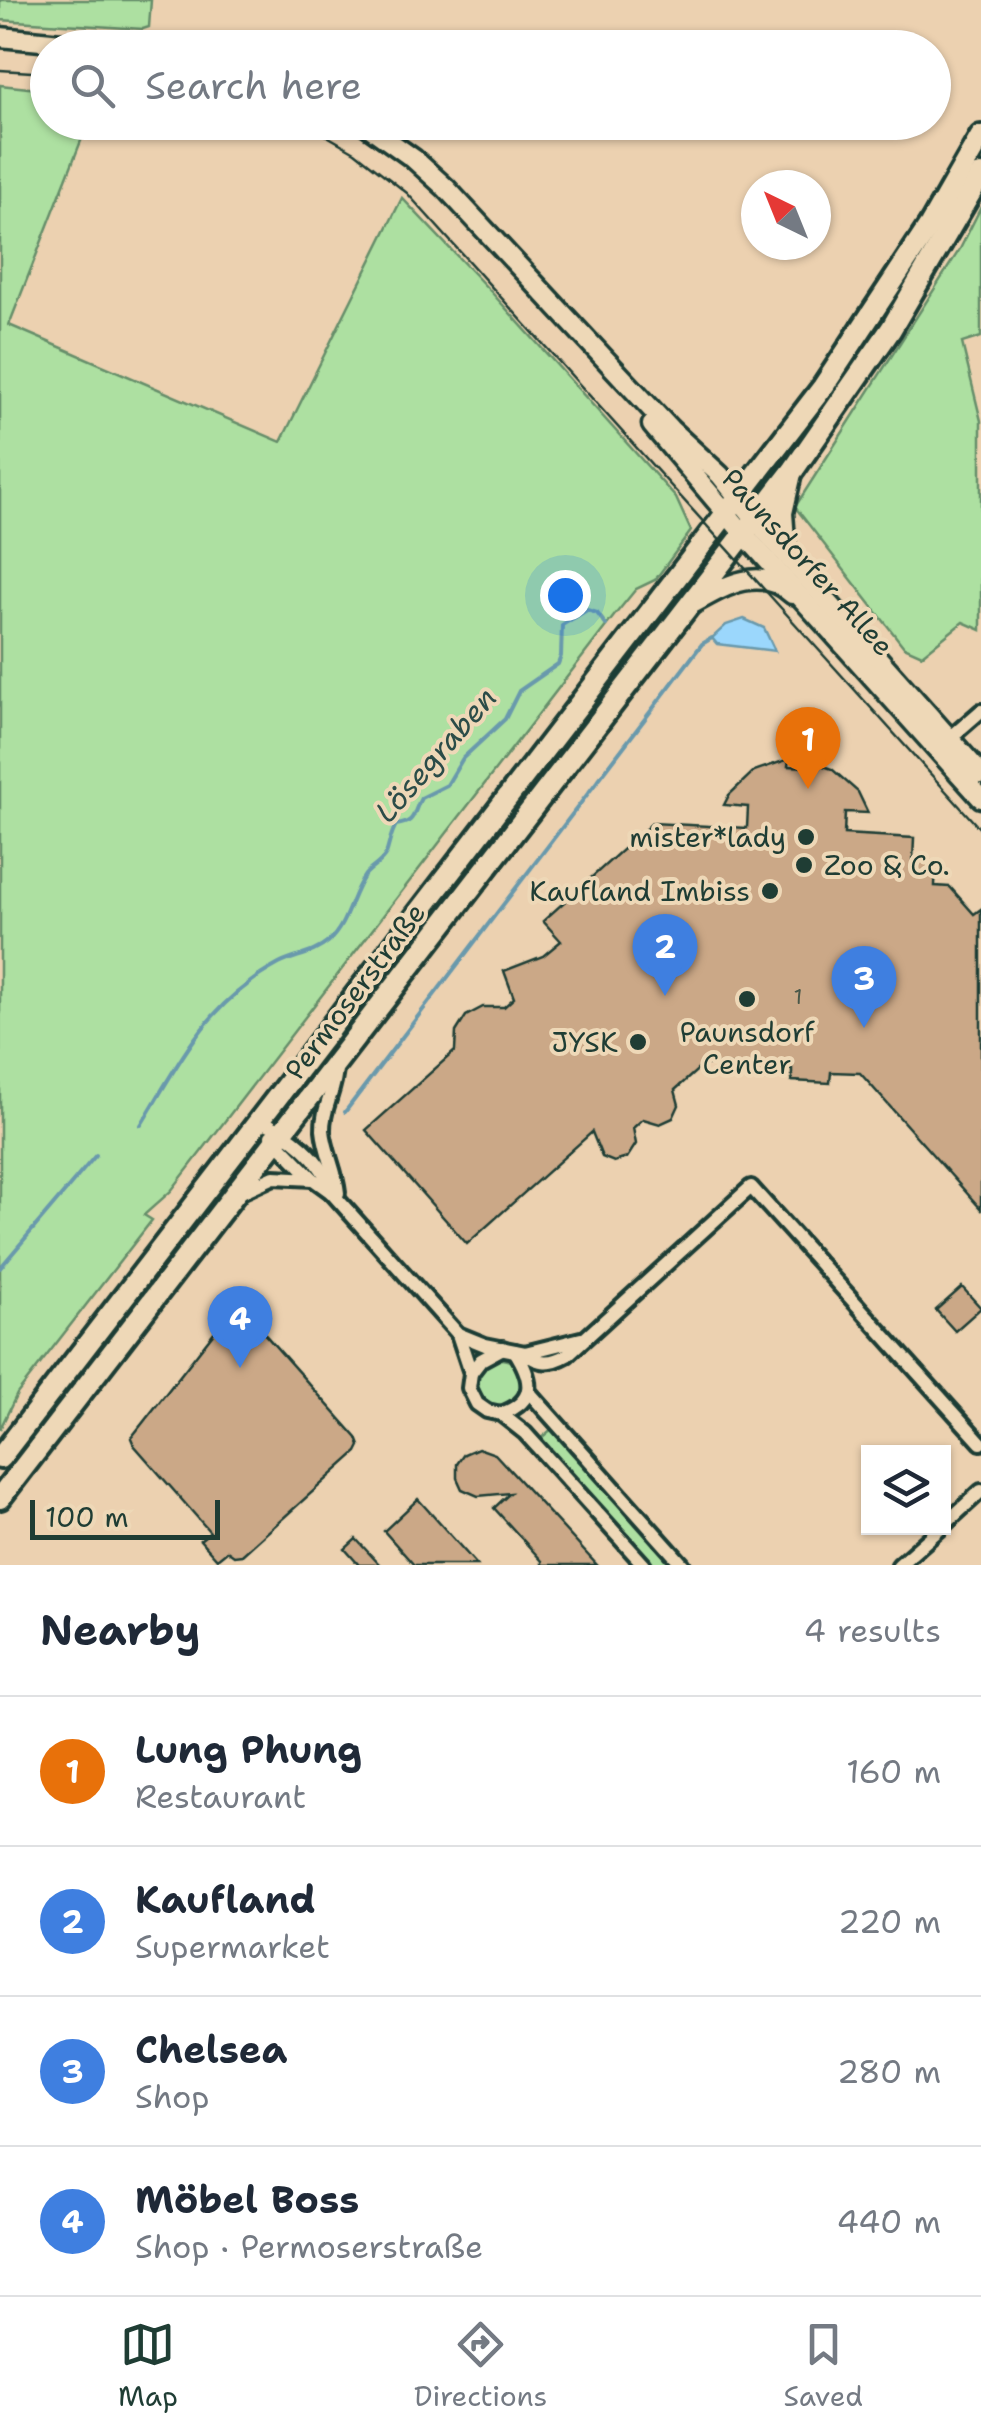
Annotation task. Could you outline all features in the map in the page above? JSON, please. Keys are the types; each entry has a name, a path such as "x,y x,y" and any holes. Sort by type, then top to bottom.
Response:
{"main road":[{"path":"0,37 30,40"},
{"name":"Permoserstraße","path":"0,1458 823,387 930,226 981,136"},
{"name":"Paunsdorfer Allee","path":"387,140 446,188 601,357 634,405 734,506 820,618 943,744 981,774"},
{"name":"Permoserstraße","path":"0,1498 794,469 891,330 981,175"},
{"path":"786,554 783,513 794,469"},
{"name":"Paunsdorfer Allee","path":"749,526 786,554 943,744 981,798"},
{"path":"685,609 734,581 766,580 785,587 820,618"}],"street":[{"path":"943,744 981,711"},
{"path":"335,1196 336,1173 323,1127 336,1061"},
{"path":"260,1120 328,1180 335,1196"},
{"path":"279,1136 313,1180 335,1196 458,1334 476,1404 487,1412 501,1414 525,1433 644,1565"},
{"path":"232,1196 274,1177 313,1180"},
{"path":"470,1373 481,1360 514,1350 581,1339 751,1187 981,1443"},
{"path":"458,1334 514,1350 528,1376 528,1391 516,1407 501,1414"},
{"path":"528,1391 684,1565"},
{"path":"951,1518 981,1491"},
{"path":"899,1565 932,1535"}],"green space":[{"path":"0,0 151,0 149,27 0,20"},
{"path":"0,85 30,88 30,140 81,140 9,325 281,442 402,198 676,498 691,531 655,580 636,589 614,616 171,1191 144,1215 152,1220 17,1394 0,1429"},
{"path":"981,207 981,337 962,343 981,421 981,630 963,622 922,655 904,647 795,507 960,249"},
{"path":"501,1359 518,1365 524,1382 518,1399 501,1405 484,1399 478,1382 484,1365"},
{"path":"554,1427 674,1560 668,1565 652,1565 540,1439"}],"water":[{"path":"744,619 764,628 775,651 717,644 712,638 726,625"}],"building":[{"name":"Paunsdorf Center","path":"789,759 788,766 810,767 810,761 832,769 858,792 868,813 845,812 844,834 914,838 913,861 936,862 935,886 950,887 974,914 981,909 981,1209 860,1073 831,1072 830,1083 792,1081 792,1069 772,1068 771,1080 733,1078 734,1066 704,1064 675,1090 679,1105 673,1118 660,1124 643,1119 633,1128 636,1144 627,1158 614,1162 602,1157 592,1132 467,1244 366,1130 455,1051 456,1032 466,1016 483,1007 504,1007 514,998 504,971 543,956 561,941 543,921 652,823 747,828 748,807 724,805 729,795 754,771"},
{"path":"962,1287 981,1308 955,1331 936,1310"},
{"path":"237,1303 360,1446 242,1555 234,1556 227,1551 217,1559 200,1540 210,1532 131,1438"},
{"path":"478,1448 495,1454 597,1565 542,1565 494,1508 510,1493 478,1496 462,1489 457,1464 464,1454"},
{"path":"418,1499 477,1565 414,1565 384,1531"},
{"path":"356,1539 380,1565 359,1565 345,1549"}],"waterway":[{"name":"Lösegraben","path":"141,1125 187,1049 214,1014 266,971 317,949 335,935 365,875 386,854 396,825 411,819 421,798 447,785 463,758 505,719 519,691 558,664 562,625 587,610 597,613 606,625"},
{"path":"345,1112 702,644 712,638"},
{"name":"Lösegraben","path":"0,1268 96,1155"}],"tram line":[{"path":"0,70 30,72"},
{"path":"334,140 407,193 981,830"}],"place":[{"name":"Lung Phung","path":"808,789"},
{"name":"mister*lady","path":"806,837"},
{"name":"Zoo & Co.","path":"804,865"},
{"name":"Kaufland Imbiss","path":"770,891"},
{"name":"Kaufland","path":"665,996"},
{"name":"Paunsdorf Center","path":"747,999"},
{"name":"Chelsea","path":"864,1028"},
{"name":"JYSK","path":"638,1042"},
{"name":"Möbel Boss","path":"240,1368"}]}
